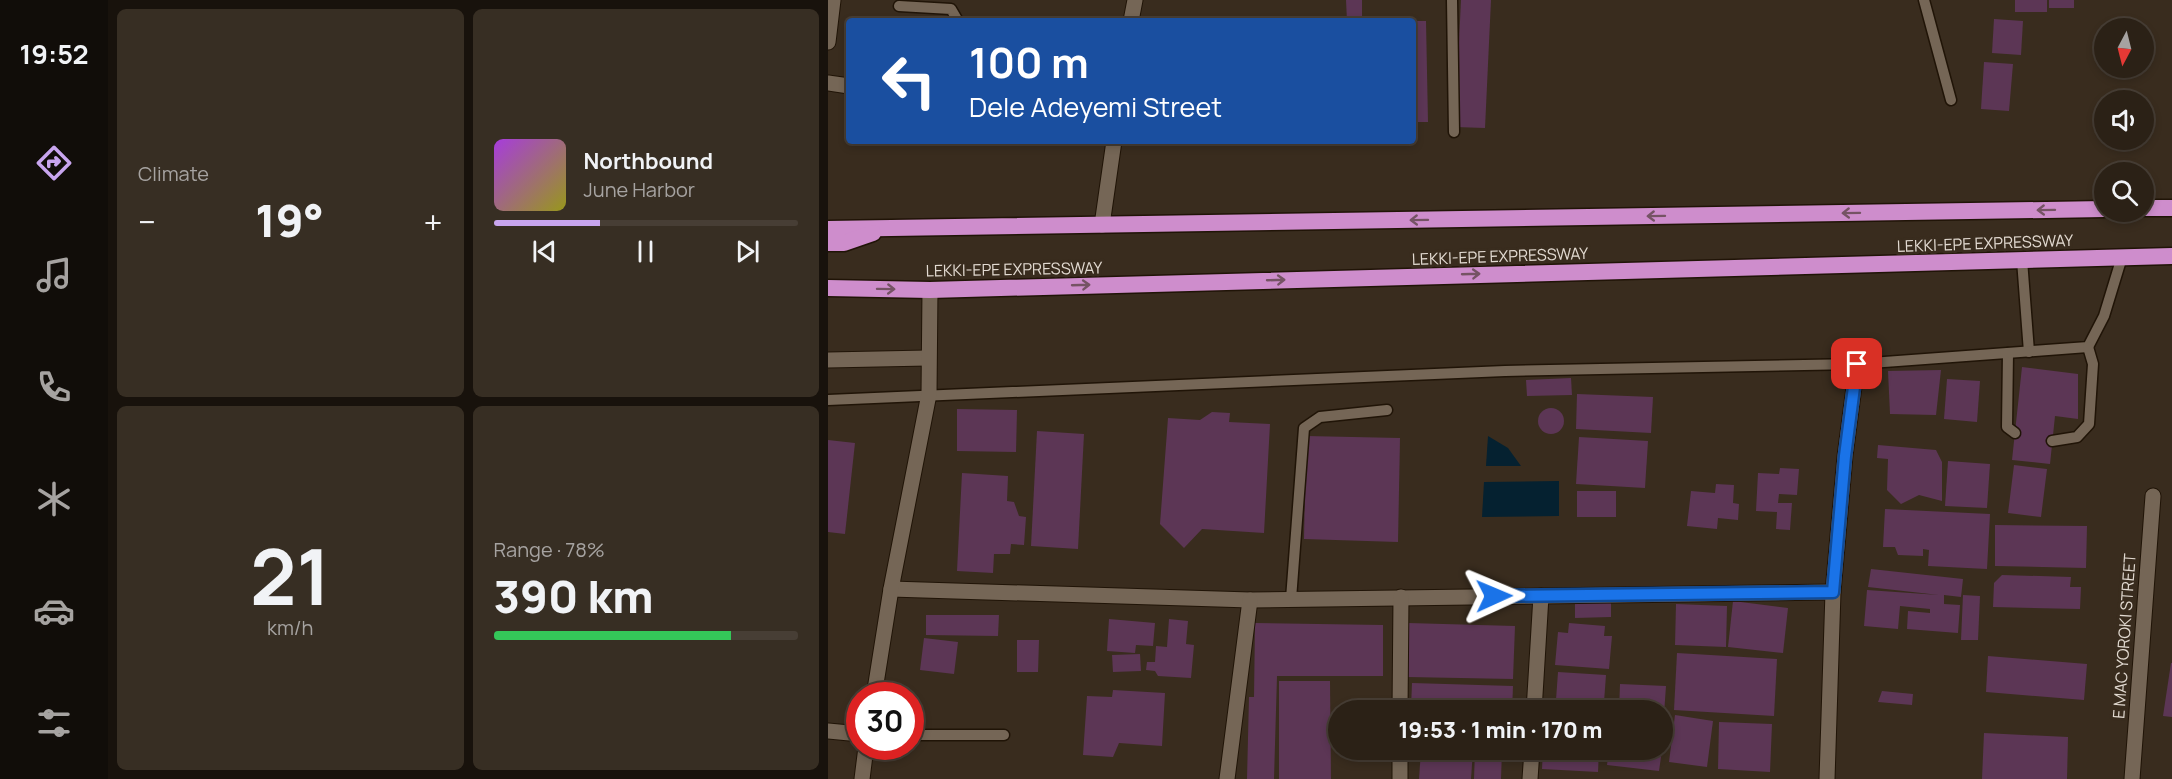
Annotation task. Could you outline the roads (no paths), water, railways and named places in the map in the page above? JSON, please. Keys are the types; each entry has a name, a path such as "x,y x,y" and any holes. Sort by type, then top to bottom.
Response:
{"highway":[{"path":"2154,208 2172,208"},
{"name":"LEKKI-EPE EXPRESSWAY","path":"828,229 2094,209"},
{"path":"828,243 844,243 888,228"},
{"name":"LEKKI-EPE EXPRESSWAY","path":"828,288 930,290 2172,256"}],"street":[{"path":"828,42 833,0"},
{"path":"1131,18 1134,0"},
{"path":"828,83 846,86"},
{"path":"1102,225 1114,144"},
{"path":"876,682 891,589 929,394 930,290"},
{"path":"828,360 928,358"},
{"path":"1827,779 1833,592 1845,456 1857,364"},
{"name":"E MAC YOROKI STREET","path":"2132,779 2153,496"},
{"path":"891,589 1250,600 1833,592"},
{"path":"1535,700 1541,596"},
{"path":"1400,700 1401,597"},
{"path":"1227,779 1250,600"},
{"path":"828,730 846,732"},
{"path":"862,779 864,760"},
{"path":"1400,760 1400,779"},
{"path":"1530,779 1531,760"}],"lane":[{"path":"1452,0 1454,132"},
{"path":"1924,0 1951,100"},
{"path":"898,6 951,9 956,18"},
{"path":"2052,441 2077,437 2089,424 2093,364 2088,347 2104,316 2122,257"},
{"path":"2022,260 2029,352"},
{"path":"828,400 1505,371 1857,364 2088,347"},
{"path":"2008,353 2007,427 2015,433"},
{"path":"1291,599 1304,428 1320,417 1387,410"},
{"path":"924,735 1004,735"}],"water":[{"path":"1488,436 1508,448 1521,466 1486,466"},
{"path":"1559,481 1559,516 1482,517 1484,482"}]}
